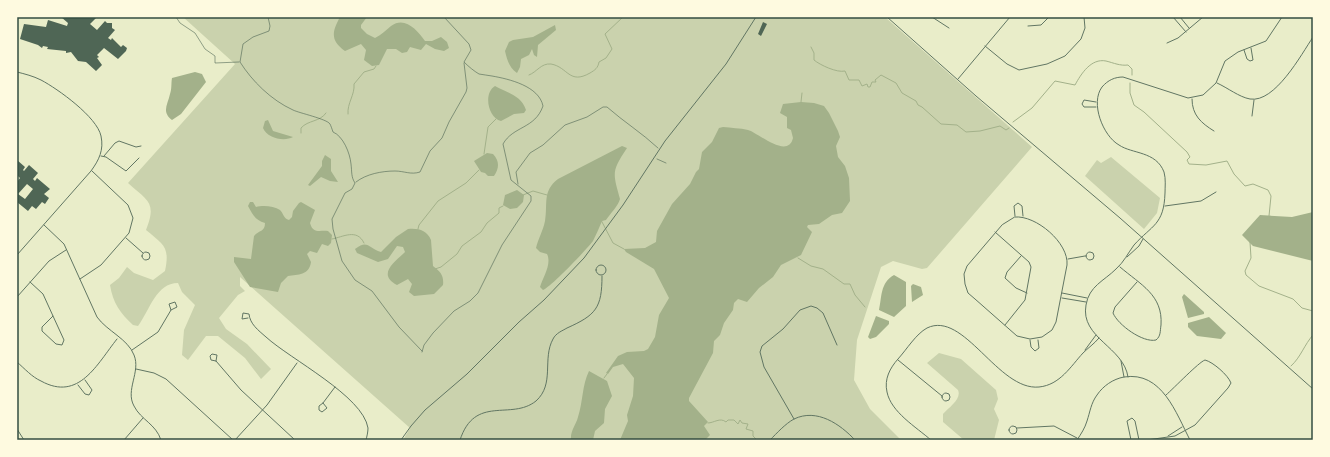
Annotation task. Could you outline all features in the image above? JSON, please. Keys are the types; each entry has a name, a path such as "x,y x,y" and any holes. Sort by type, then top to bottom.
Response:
{"street":[{"path":"401,440 425,410 466,374 519,322 544,300 584,258 623,205 654,157 726,64 756,17"},
{"path":"887,17 958,80 1143,238 1313,389"},
{"path":"932,17 949,28"},
{"path":"958,80 1010,17"},
{"path":"1028,26 1041,25 1049,17"},
{"path":"985,46 1007,64 1019,70 1048,64 1065,56 1081,39 1085,28 1084,17"},
{"path":"1173,17 1186,32"},
{"path":"1180,17 1190,28"},
{"path":"1167,43 1178,38 1203,17"},
{"path":"1127,257 1131,249 1161,218 1164,206 1165,180 1161,168 1145,154 1116,144 1108,134 1097,112 1099,92 1104,85 1115,78 1120,77 1135,80 1180,96 1192,98 1203,95 1216,83 1225,61 1230,56 1266,41 1282,17"},
{"path":"1216,83 1239,95 1254,99 1263,98 1272,92 1313,37"},
{"path":"1244,50 1247,59 1250,61 1253,60 1250,48"},
{"path":"17,72 40,80 64,95 92,121 101,135 101,156 91,171 17,255"},
{"path":"1192,98 1192,106 1195,114 1202,124 1214,131"},
{"path":"1252,116 1254,99"},
{"path":"1097,102 1084,100 1082,104 1084,107 1097,107"},
{"path":"104,157 115,143 119,141 136,147 141,146"},
{"path":"101,156 126,171 139,158"},
{"path":"80,279 101,265 125,237 133,224 132,211 128,205 91,171"},
{"path":"1164,206 1201,201 1216,192"},
{"path":"1015,217 1014,206 1018,203 1022,206 1023,217"},
{"path":"1015,217 1023,217 1035,221 1059,241 1065,249 1068,259 1055,325 1047,334 1030,340 1017,336 970,295 964,281 964,272 968,263 1004,222 1015,217"},
{"path":"43,225 60,240 66,249 97,317 104,326 131,350 135,360 136,369 131,393 132,400 138,412 154,427 161,440"},
{"path":"995,232 1030,263 1031,266 1027,292 1022,305 1005,325"},
{"path":"125,237 144,253 149,253 149,259 144,259 144,253"},
{"path":"1128,377 1125,363 1096,335 1086,319 1086,302 1095,286 1119,266 1142,243 1143,238"},
{"path":"17,297 51,259 66,249"},
{"path":"1021,255 1007,272 1006,278 1016,288 1027,292"},
{"path":"1068,259 1086,256"},
{"path":"460,440 468,425 479,415 492,411 527,406 540,397 547,383 547,356 554,337 559,332 587,319 596,311 602,293 602,276 606,270 604,266 601,265 597,267 596,270 602,276"},
{"path":"1119,266 1154,297 1160,307 1160,335 1154,340 1139,337 1116,318 1113,313 1115,307 1137,282"},
{"path":"30,282 43,294 64,340 62,345 56,344 42,331 42,327 53,316"},
{"path":"1062,293 1087,298"},
{"path":"1061,298 1086,302"},
{"path":"131,350 158,332 171,310 177,308 175,302 169,304 171,310"},
{"path":"794,419 764,367 760,352 762,346 783,329 800,310 811,306 817,308 823,313 836,345"},
{"path":"248,318 245,320 242,319 243,313 246,312 249,314 248,318 276,347 336,386 349,399 368,427 366,440"},
{"path":"931,440 896,409 889,399 887,389 887,378 892,367 924,330 934,326 944,326 955,330 1016,382 1028,387 1050,385 1059,379 1099,338"},
{"path":"1085,351 1096,335"},
{"path":"17,362 35,377 47,384 67,387 78,384 84,379 118,338"},
{"path":"1030,340 1031,348 1035,351 1039,347 1038,338"},
{"path":"216,361 217,355 212,354 210,359 214,362 216,361 241,390 294,440"},
{"path":"898,360 942,396 945,401 950,398 948,393 944,393 942,396"},
{"path":"1121,360 1124,377"},
{"path":"1146,440 1175,436 1200,421 1230,387 1229,379 1210,362 1205,360 1199,363 1189,375 1166,395"},
{"path":"235,440 262,410 298,362"},
{"path":"136,369 154,373 166,379 233,440"},
{"path":"1017,428 1016,433 1012,434 1009,432 1011,426 1017,428 1054,426 1077,439 1098,393 1111,382 1128,377 1149,381 1166,395 1190,440"},
{"path":"78,384 85,394 89,395 92,390 84,379"},
{"path":"323,404 327,408 322,412 318,407 323,404 336,386"},
{"path":"770,440 794,419 808,416 832,420 844,428 855,440"},
{"path":"124,440 143,417"},
{"path":"1131,440 1127,423 1131,418 1135,421 1139,440"},
{"path":"1167,436 1183,427"},
{"path":"17,428 24,440"},
{"path":"1251,440 1256,440"}],"path":[{"path":"176,17 180,23 195,33 205,49 215,56 215,63 240,62"},
{"path":"268,17 270,26 269,31 243,44 240,62 257,85 282,104 293,110 316,117 320,120 328,121 331,124 333,132 339,134 348,153 352,179 355,183"},
{"path":"444,17 469,44 471,50 464,62 467,88 466,92 442,138 430,151 420,172 415,174 387,172 363,177 346,193 332,219 333,229 342,261 354,280 372,291 399,327 418,345 422,352 424,345 433,333 454,311 470,301 478,293 502,245 531,201 531,196 528,192 511,180 503,144 509,135 530,125 543,108 543,104 529,88 508,79 478,74 464,62"},
{"path":"518,185 516,172 526,156 543,145 565,125 587,117 603,107 607,107 628,125 642,133 660,149"},
{"path":"654,157 666,163"}],"shaded area":[{"path":"183,17 885,17 1032,147 927,268 922,269 893,261 881,267 857,340 854,380 870,409 901,440 403,440 410,428 240,277 240,286 245,291 238,295 219,318 226,329 247,344 271,369 261,379 245,358 218,336 206,336 188,360 182,355 184,330 195,305 182,292 178,283 170,284 159,292 138,326 133,325 128,321 115,302 110,285 119,278 127,267 134,273 153,280 165,271 167,257 166,251 161,243 146,230 151,213 149,203 128,183 235,64"},
{"path":"340,17 367,17 361,25 361,28 367,34 375,38 396,23 406,23 425,41 432,41 441,37 447,42 449,48 444,51 435,49 426,44 421,50 410,47 407,52 402,53 396,49 387,49 379,65 372,66 364,60 366,50 361,44 345,51 337,43 334,36 334,31"},
{"path":"555,25 556,30 538,45 537,57 534,55 532,49 529,55 521,59 520,67 517,73 514,71 509,63 505,51 509,42 533,37"},
{"path":"195,72 202,74 206,82 181,114 172,120 166,111 172,78"},
{"path":"495,86 521,101 526,110 524,113 514,114 501,121 497,119 490,110 488,99 491,89"},
{"path":"801,102 814,103 824,106 838,131 840,137 836,146 838,157 845,166 849,178 850,201 842,213 832,215 819,224 808,225 807,227 812,232 801,255 781,265 773,277 759,288 747,302 738,299 734,303 733,310 724,323 720,335 714,341 713,353 689,398 689,401 708,422 704,426 710,435 705,440 620,440 628,421 627,415 633,396 634,378 623,364 613,367 608,374 606,373 618,356 627,352 644,351 648,349 655,337 659,315 669,298 654,269 626,252 624,249 645,248 656,242 657,231 672,204 690,184 699,169 702,152 712,142 719,128 739,128 748,130 772,143 779,146 785,146 790,144 793,138 791,130 787,128 787,117 780,113 783,104"},
{"path":"268,120 273,131 293,137 281,139 272,137 263,128 265,121"},
{"path":"622,146 627,148 618,162 615,173 620,199 618,204 606,220 602,221 590,245 561,275 543,290 540,287 548,266 548,258 547,254 540,252 536,248 545,221 547,198 550,188 558,179"},
{"path":"487,153 493,154 498,162 498,168 494,176 488,176 481,172 474,161"},
{"path":"325,155 331,159 331,171 338,182 330,181 321,177 310,186 308,185 322,166 322,161"},
{"path":"1111,157 1160,198 1157,213 1144,229 1085,176 1097,160 1101,163"},
{"path":"517,190 524,195 523,202 517,208 510,209 503,205 505,195"},
{"path":"250,202 253,202 256,207 268,206 278,209 289,220 292,217 293,211 301,202 315,210 310,223 313,229 317,231 328,231 332,235 331,243 328,246 322,244 317,253 310,251 307,254 311,262 308,270 302,274 288,276 281,283 278,292 250,287 234,262 234,257 251,259 254,236 265,226 265,223 257,219 251,212 248,206"},
{"path":"1313,212 1313,261 1253,246 1242,235 1260,215 1292,217"},
{"path":"408,229 422,230 431,240 433,266 438,270 443,279 443,285 434,294 414,296 409,292 412,284 408,279 397,285 391,281 388,276 388,272 393,263 405,252 403,247 397,246 388,259 378,262 357,253 355,249 366,244 381,252 396,237"},
{"path":"894,275 906,282 906,306 894,317 879,310 884,286 889,278"},
{"path":"913,284 921,287 923,295 912,302 911,286"},
{"path":"1184,294 1204,312 1204,314 1188,318 1182,297"},
{"path":"876,316 889,321 889,324 876,337 870,339 868,337"},
{"path":"1209,317 1226,333 1221,339 1197,336 1188,327 1188,323"},
{"path":"939,353 961,359 996,390 998,399 994,409 999,420 994,440 964,440 943,422 943,414 957,400 959,393 958,390 927,363"},
{"path":"589,371 607,381 612,396 605,409 604,423 595,431 593,440 571,440 571,434 580,411 585,382"}],"building":[{"path":"61,17 97,17 90,24 97,30 105,21 107,23 112,23 112,28 115,30 108,38 111,40 112,38 121,47 123,45 127,48 126,51 118,59 104,48 97,55 99,57 97,58 102,65 96,71 86,62 78,61 71,52 66,53 66,51 47,49 48,47 43,46 42,48 38,45 20,39 24,24 46,27 48,20 67,26 68,23"},
{"path":"763,22 767,24 761,36 758,34"},
{"path":"17,160 25,167 23,170 24,171 29,165 38,173 33,179 35,181 37,178 50,189 44,194 49,198 45,204 42,202 36,209 32,206 28,211 17,202 17,182 20,178 17,175","holes":["27,184 33,189 25,199 18,194"]}],"waterway":[{"path":"529,75 542,66 548,64 557,66 569,74 577,77 592,72 595,70 599,62 606,58 612,49 605,34 623,17"},
{"path":"811,47 814,53 814,60 829,68 838,71 845,71 849,80 859,80 862,86 867,84 868,87 870,87 872,82 876,82 875,80 881,75 896,83 902,93 916,101 918,105 941,124 957,125 966,132 980,131 1000,126 1006,130 1009,128"},
{"path":"1013,122 1032,108 1055,81 1075,85 1083,72 1091,64 1096,62 1106,61 1120,65 1128,65 1132,69 1132,75"},
{"path":"348,114 354,84 364,72 374,69 376,66"},
{"path":"1130,83 1130,93 1134,105 1144,112 1187,152 1190,157 1187,160 1189,164 1206,165 1227,161 1234,174 1245,186 1253,184 1268,190 1271,196 1269,216"},
{"path":"801,102 802,93"},
{"path":"301,133 301,128 304,125 321,118 326,113"},
{"path":"484,154 488,127 496,119"},
{"path":"418,229 419,225 438,201 466,183 479,170"},
{"path":"523,195 533,191 547,195"},
{"path":"435,269 441,267 457,254 462,246 481,232 487,223 499,213 499,208 503,206"},
{"path":"601,220 613,243 624,249"},
{"path":"332,239 345,235 354,235 361,238 364,243"},
{"path":"1250,242 1251,258 1245,271 1246,275 1259,286 1293,299 1302,308 1313,311"},
{"path":"798,258 811,266 823,269 844,284 850,284 855,295 865,307"},
{"path":"1291,366 1313,335"},
{"path":"604,378 607,374"},
{"path":"708,423 719,420 726,422 728,420 734,420 738,424 740,420 742,423 748,424 746,429 753,431 753,436 757,440"}]}
